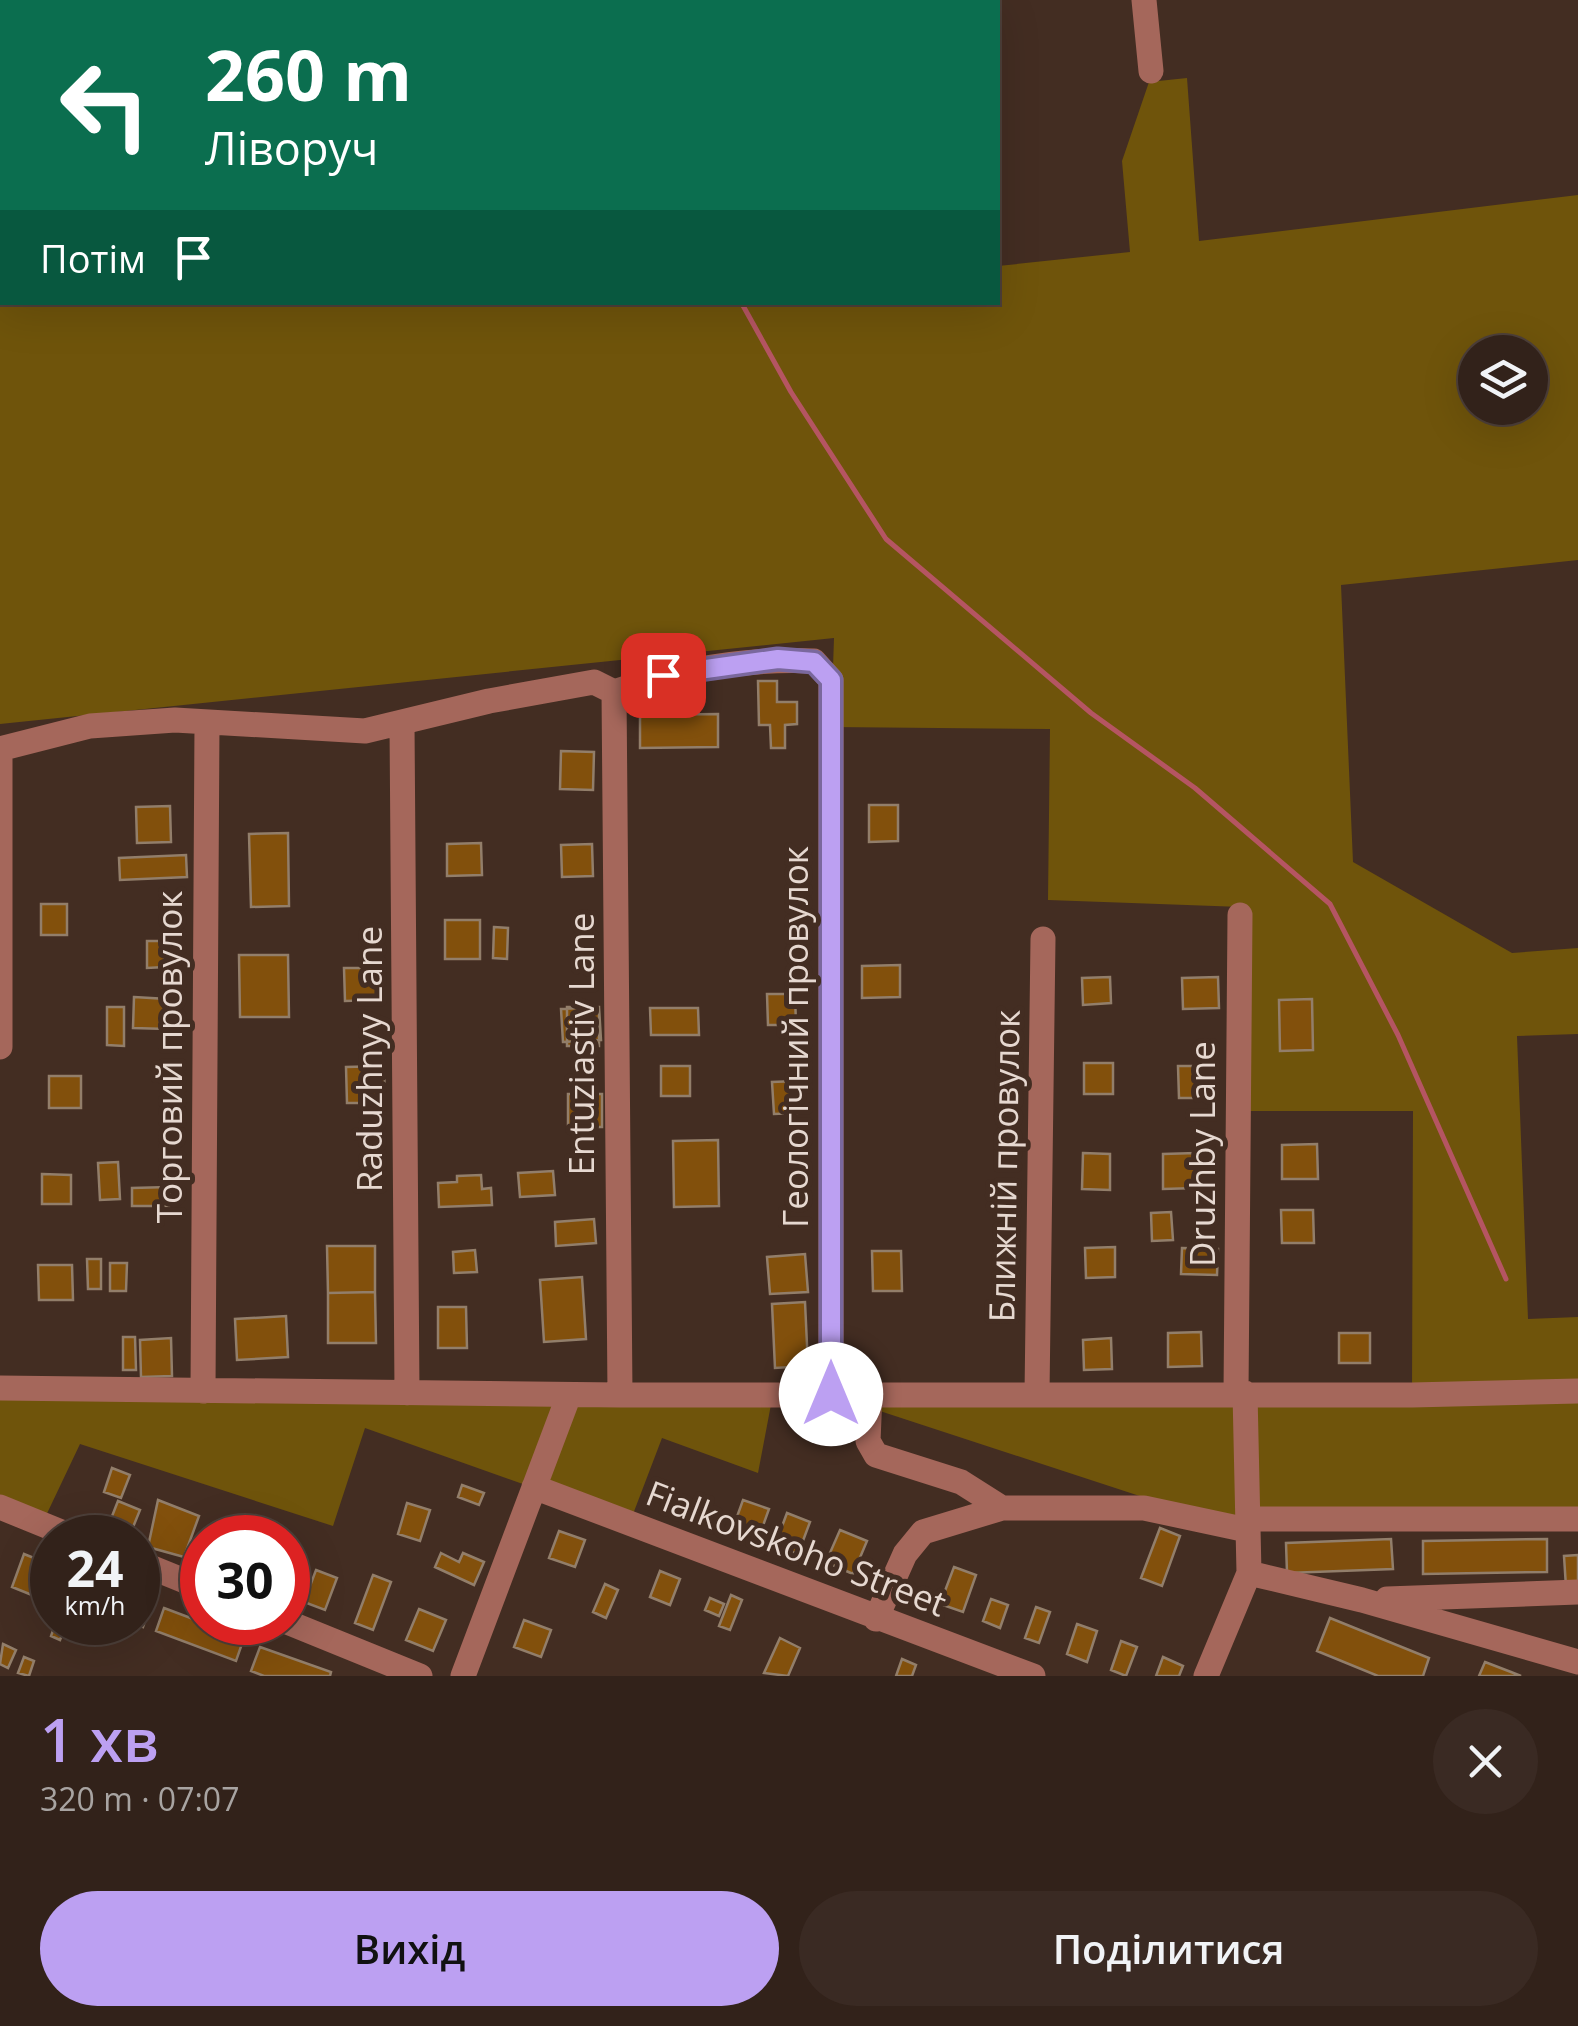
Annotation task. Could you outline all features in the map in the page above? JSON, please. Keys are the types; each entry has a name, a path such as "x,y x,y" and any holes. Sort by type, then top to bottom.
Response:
{"street":[{"path":"1144,0 1151,72"},
{"name":"Геологічний провулок","path":"614,692 663,675 778,659 814,662 831,680 831,1394"},
{"path":"0,1047 0,749 90,726 175,720 365,731 489,701 594,682 614,692"},
{"name":"Entuziastiv Lane","path":"614,692 620,1396"},
{"name":"Торговий провулок","path":"203,1390 207,724"},
{"name":"Raduzhnyy Lane","path":"402,724 407,1393"},
{"name":"Druzhby Lane","path":"1240,916 1240,1393 1249,1572"},
{"name":"Ближній провулок","path":"1037,1394 1043,939"},
{"path":"0,1389 620,1396 1412,1395 1578,1391"},
{"path":"870,1394 868,1441 876,1455 960,1482 1002,1508"},
{"path":"463,1676 570,1395"},
{"name":"Fialkovskoho Street","path":"534,1487 1033,1676"},
{"path":"0,1507 30,1519"},
{"path":"876,1619 905,1554 923,1532 1002,1508 1144,1508 1247,1524 1578,1519"},
{"path":"1206,1676 1249,1572 1578,1662"},
{"path":"1362,1600 1578,1592"},
{"path":"310,1631 420,1676"}],"shaded area":[{"path":"1187,78 1199,241 1578,195 1578,560 1341,585 1353,862 1512,953 1578,948 1578,1034 1517,1036 1528,1319 1578,1317 1578,1519 1247,1519 1158,1502 831,1395 1412,1394 1413,1111 1238,1111 1242,907 1048,900 1050,729 831,727 834,638 0,724 0,305 1000,305 1000,266 1130,252 1122,161 1149,82"},
{"path":"0,1389 773,1394 758,1473 662,1438 630,1522 365,1428 333,1526 310,1519 310,1515 299,1515 80,1444 46,1515 30,1515 30,1519 0,1507"}],"building":[{"path":"758,681 777,681 777,702 797,702 797,724 785,725 785,748 771,748 770,725 759,725"},
{"path":"718,714 718,747 640,748 640,715"},
{"path":"561,751 594,752 593,790 560,789"},
{"path":"869,805 898,805 898,841 869,842"},
{"path":"170,806 171,842 137,843 136,807"},
{"path":"288,833 289,906 251,907 249,834"},
{"path":"481,843 482,875 447,876 447,844"},
{"path":"592,844 593,876 562,877 561,845"},
{"path":"186,855 187,877 120,880 119,858"},
{"path":"41,904 67,904 67,935 41,935"},
{"path":"445,920 480,920 480,959 445,959"},
{"path":"494,927 508,928 507,959 493,958"},
{"path":"147,941 164,941 165,967 147,968"},
{"path":"239,955 288,955 289,1017 240,1017"},
{"path":"900,965 900,997 862,998 862,966"},
{"path":"344,968 376,968 377,1000 345,1001"},
{"path":"1110,977 1111,1003 1083,1005 1082,978"},
{"path":"1218,977 1219,1008 1183,1009 1182,978"},
{"path":"767,994 795,994 796,1025 768,1025"},
{"path":"134,997 167,999 167,1029 133,1028"},
{"path":"1312,999 1313,1050 1280,1051 1279,1000"},
{"path":"107,1007 124,1007 124,1046 107,1045"},
{"path":"567,1007 599,1007 599,1046 567,1046"},
{"path":"599,1007 601,1040 563,1042 561,1009"},
{"path":"650,1008 698,1008 699,1035 651,1035"},
{"path":"1084,1063 1113,1063 1113,1094 1084,1094"},
{"path":"384,1066 385,1103 347,1103 346,1067"},
{"path":"661,1066 690,1066 690,1096 661,1096"},
{"path":"1178,1066 1211,1066 1212,1098 1179,1098"},
{"path":"49,1076 81,1076 81,1108 49,1108"},
{"path":"796,1081 797,1113 774,1114 772,1082"},
{"path":"568,1094 602,1094 602,1127 568,1127"},
{"path":"718,1140 719,1206 674,1207 673,1141"},
{"path":"1317,1144 1318,1179 1282,1179 1282,1145"},
{"path":"1083,1153 1110,1154 1110,1190 1082,1189"},
{"path":"1196,1153 1197,1188 1163,1189 1163,1154"},
{"path":"118,1162 120,1199 100,1200 98,1163"},
{"path":"553,1171 555,1195 520,1197 518,1173"},
{"path":"42,1174 71,1175 71,1204 42,1204"},
{"path":"481,1175 482,1189 491,1188 492,1205 439,1207 438,1183 457,1182 457,1176"},
{"path":"169,1187 169,1206 132,1206 132,1188"},
{"path":"1281,1210 1313,1210 1314,1243 1282,1243"},
{"path":"1171,1212 1173,1240 1152,1241 1151,1213"},
{"path":"594,1219 596,1243 556,1246 555,1222"},
{"path":"327,1246 375,1246 375,1292 328,1293"},
{"path":"1115,1247 1115,1277 1086,1278 1085,1248"},
{"path":"1182,1248 1218,1249 1217,1275 1181,1274"},
{"path":"475,1250 477,1272 454,1273 453,1252"},
{"path":"872,1251 901,1251 902,1291 873,1291"},
{"path":"805,1254 808,1292 770,1294 767,1257"},
{"path":"87,1259 101,1259 101,1289 88,1289"},
{"path":"110,1263 127,1263 126,1291 110,1291"},
{"path":"38,1265 72,1265 73,1300 39,1300"},
{"path":"582,1277 586,1339 544,1342 540,1280"},
{"path":"375,1292 376,1343 328,1343 328,1293"},
{"path":"805,1302 808,1366 775,1368 772,1304"},
{"path":"438,1307 466,1307 467,1348 438,1348"},
{"path":"286,1316 288,1357 237,1360 235,1319"},
{"path":"1201,1332 1202,1366 1168,1367 1168,1333"},
{"path":"1339,1333 1370,1333 1370,1363 1339,1363"},
{"path":"123,1337 135,1337 136,1370 123,1370"},
{"path":"171,1338 172,1376 141,1377 140,1340"},
{"path":"1111,1338 1112,1369 1084,1370 1083,1340"},
{"path":"112,1468 130,1475 121,1498 104,1492"},
{"path":"462,1485 484,1493 479,1505 458,1497"},
{"path":"158,1500 196,1515 180,1515 180,1556 160,1550 160,1515 155,1515"},
{"path":"743,1500 769,1509 760,1534 734,1525"},
{"path":"118,1501 140,1510 138,1515 112,1515"},
{"path":"407,1503 430,1510 420,1541 398,1534"},
{"path":"787,1513 810,1522 798,1554 775,1545"},
{"path":"1160,1528 1180,1536 1162,1586 1141,1578"},
{"path":"840,1530 867,1541 853,1574 826,1562"},
{"path":"559,1531 585,1540 575,1567 549,1558"},
{"path":"1391,1539 1393,1569 1287,1573 1286,1543"},
{"path":"1547,1539 1547,1572 1423,1574 1423,1541"},
{"path":"441,1553 459,1562 463,1553 484,1562 474,1585 435,1567"},
{"path":"24,1554 30,1556 30,1594 12,1587"},
{"path":"1578,1555 1578,1587 1566,1587 1564,1556"},
{"path":"954,1567 976,1575 963,1612 940,1604"},
{"path":"316,1570 337,1578 325,1610 310,1604 310,1586"},
{"path":"660,1571 680,1579 670,1605 650,1597"},
{"path":"373,1575 391,1582 373,1630 355,1623"},
{"path":"605,1584 618,1590 606,1618 593,1612"},
{"path":"731,1595 742,1600 730,1630 719,1626"},
{"path":"710,1598 724,1604 719,1616 705,1610"},
{"path":"991,1599 1008,1605 1000,1628 983,1621"},
{"path":"1036,1607 1050,1612 1039,1643 1025,1638"},
{"path":"164,1608 180,1614 180,1640 160,1632"},
{"path":"419,1609 446,1620 433,1651 406,1640"},
{"path":"1330,1618 1429,1658 1423,1676 1378,1676 1317,1651"},
{"path":"524,1620 551,1630 541,1657 514,1647"},
{"path":"1077,1624 1097,1631 1087,1662 1067,1654"},
{"path":"780,1638 800,1648 788,1676 764,1673"},
{"path":"1121,1641 1137,1647 1126,1676 1111,1670"},
{"path":"3,1644 16,1650 8,1668 0,1664"},
{"path":"193,1645 242,1645 236,1661"},
{"path":"260,1647 331,1672 330,1676 264,1676 251,1671"},
{"path":"24,1657 34,1661 29,1676 18,1673"},
{"path":"1163,1657 1183,1666 1179,1676 1156,1676"},
{"path":"902,1659 916,1665 912,1676 896,1676"},
{"path":"1485,1662 1511,1672 1521,1676 1479,1676"}],"waterway":[{"path":"743,305 791,392 886,539 1091,713 1195,788 1330,904 1398,1035 1506,1279"}],"route":[{"path":"663,675 778,659 814,662 831,680 831,1394"}]}
